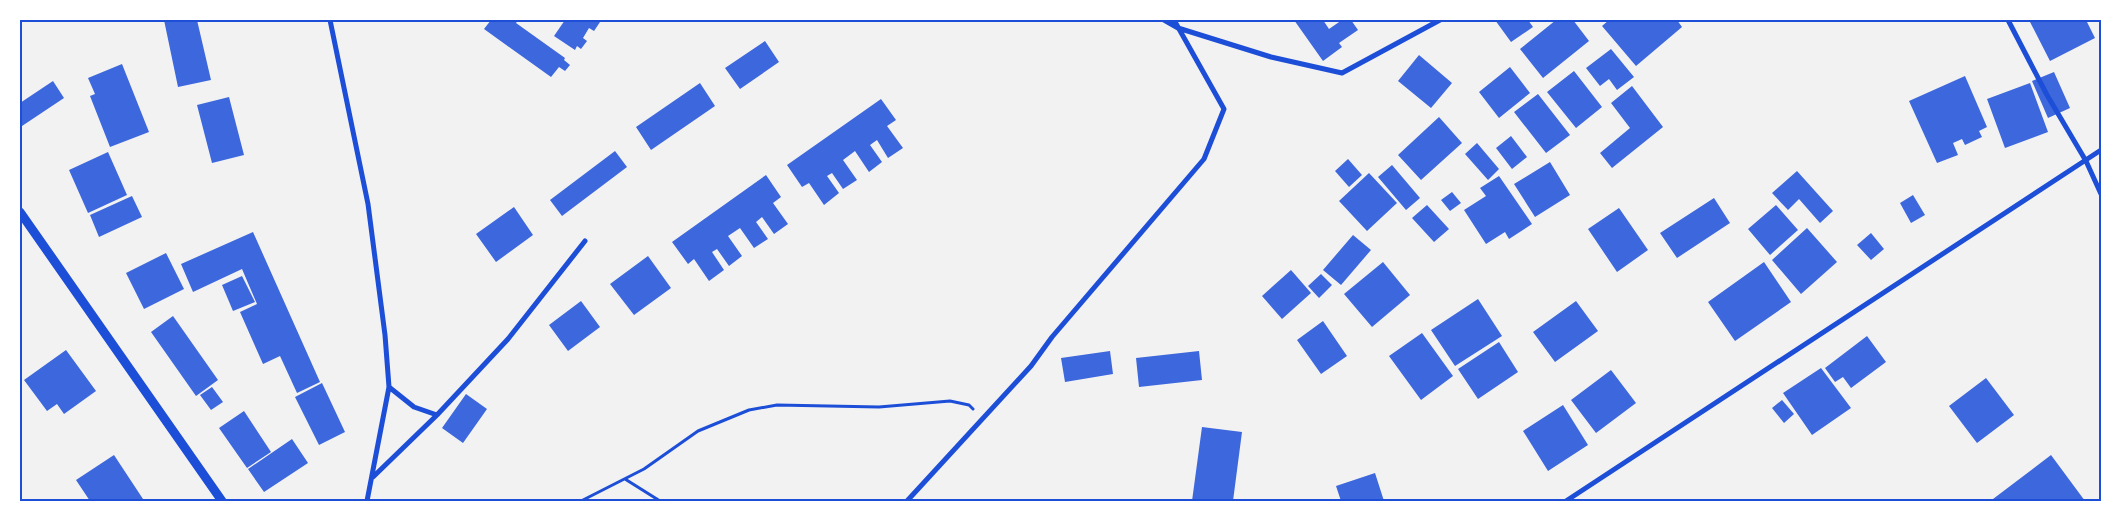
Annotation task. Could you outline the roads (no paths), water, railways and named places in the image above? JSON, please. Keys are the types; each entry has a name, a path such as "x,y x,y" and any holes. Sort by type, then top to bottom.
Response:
{"street":[{"path":"1164,20 1178,28 1271,57 1342,73 1427,29 1440,20"},
{"path":"907,501 1031,366 1052,337 1204,159 1224,108 1174,20"},
{"path":"2008,20 2047,95 2086,161 2101,194"},
{"path":"331,21 368,204 385,335 389,387 367,501"},
{"path":"1566,501 2101,150"},
{"path":"20,212 222,501"},
{"path":"372,478 436,415 508,339 586,241"},
{"path":"389,387 414,407 436,415"}]}
